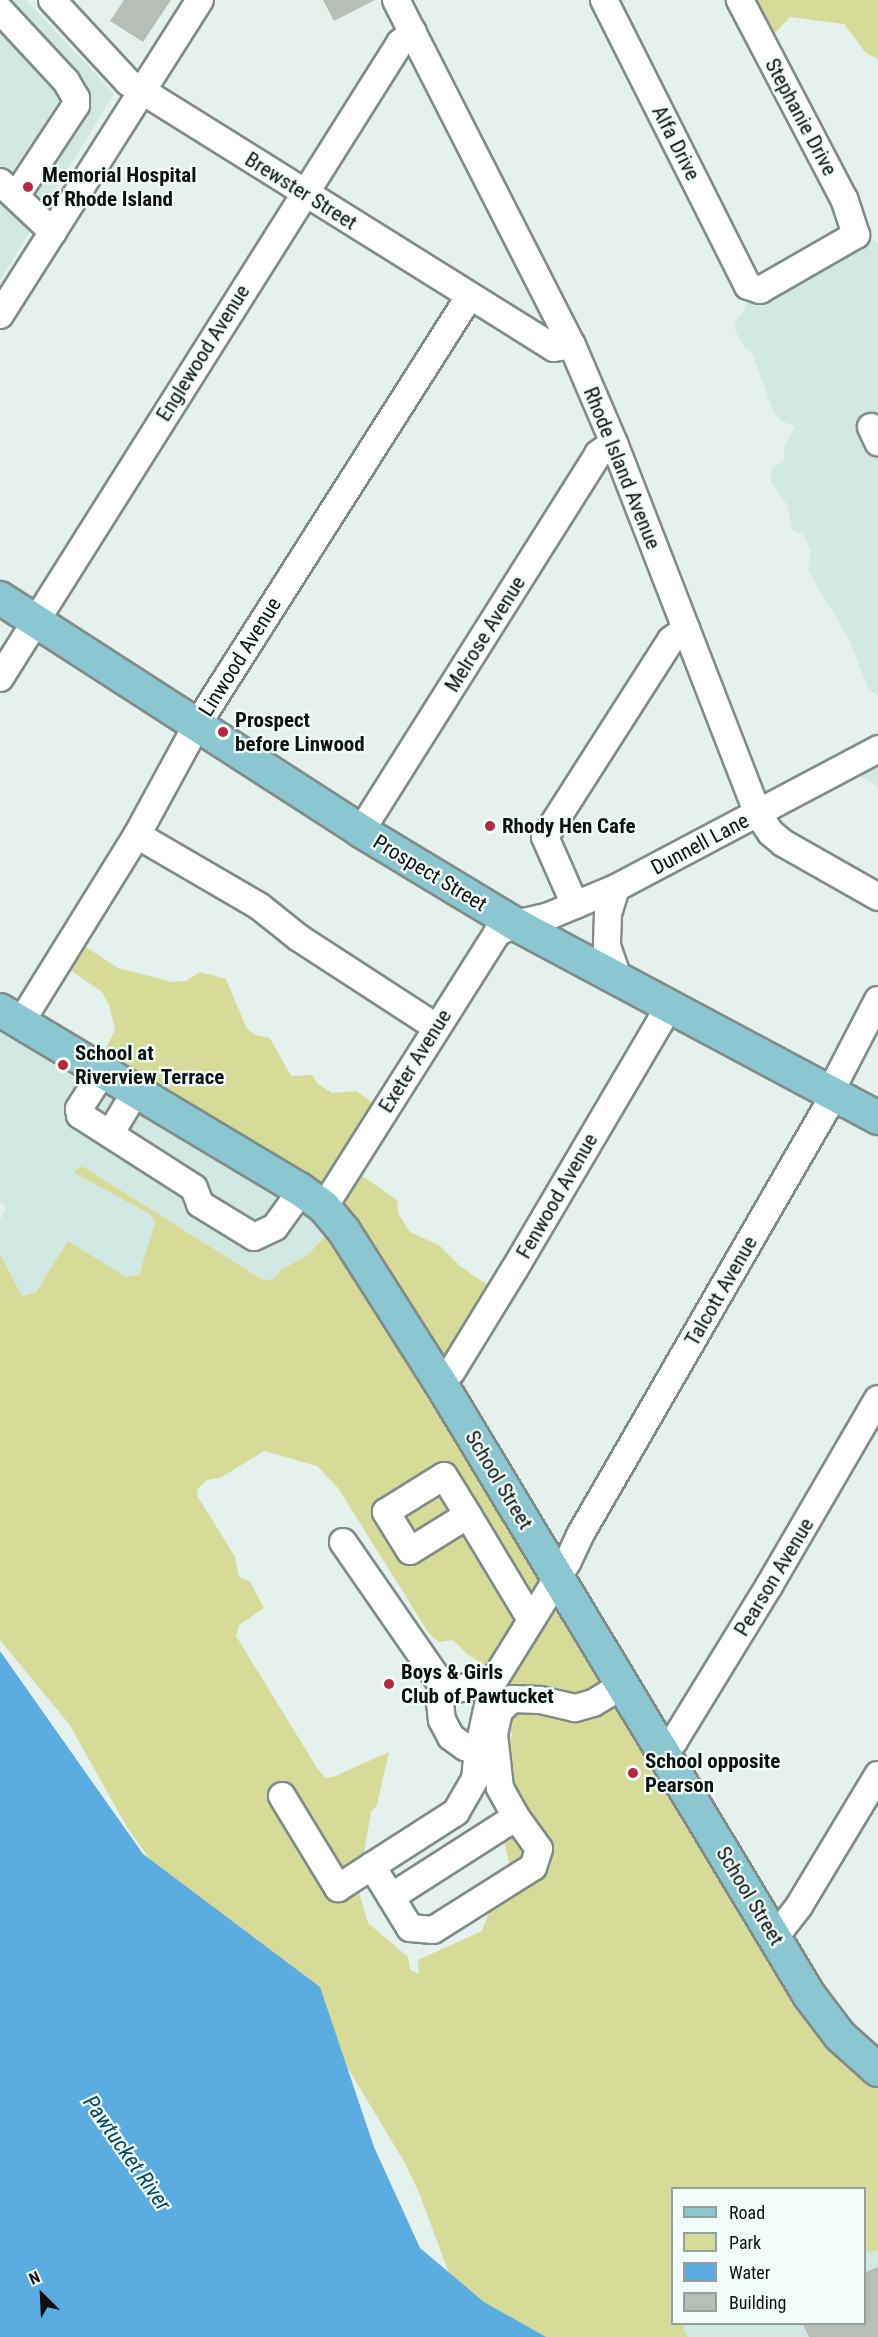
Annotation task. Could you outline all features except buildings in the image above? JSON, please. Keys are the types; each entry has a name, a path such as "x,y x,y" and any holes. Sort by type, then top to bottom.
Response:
{"main road":[{"name":"Prospect Street","path":"0,598 361,831 515,924 878,1118"},
{"name":"School Street","path":"10,1016 313,1199 344,1231 440,1382 809,1995 840,2036 878,2070"}],"street":[{"name":"Brewster Street","path":"52,0 128,82 554,348 572,345"},
{"path":"0,315 200,0"},
{"name":"Rhode Island Avenue","path":"396,0 572,345 614,443 758,814 771,833 783,843 878,897"},
{"name":"Alfa Drive","path":"604,0 748,286 760,290 856,235"},
{"name":"Stephanie Drive","path":"740,0 844,199 856,235"},
{"path":"0,10 66,81 76,98 76,105 8,189 53,232"},
{"name":"Englewood Avenue","path":"0,678 304,193 400,43 413,32"},
{"name":"Linwood Avenue","path":"10,1016 137,835 197,724 469,297"},
{"name":"Melrose Avenue","path":"361,831 598,454 614,443"},
{"path":"575,905 545,837 670,640 686,629"},
{"name":"Dunnell Lane","path":"515,924 549,916 616,888 878,748"},
{"path":"137,835 260,906 299,938 436,1027"},
{"path":"616,888 608,914 607,946 619,981"},
{"name":"Exeter Avenue","path":"110,1134 194,1188 200,1204 254,1237 275,1227 313,1199 436,1027 497,933 515,924"},
{"name":"Talcott Avenue","path":"282,1796 338,1888 456,1812 475,1779 478,1751 493,1682 558,1578 580,1535 821,1118 831,1093 878,1000"},
{"name":"Fenwood Avenue","path":"440,1382 452,1371 514,1270 660,1022 667,1005"},
{"path":"103,1071 79,1109 80,1115 110,1134 136,1091"},
{"name":"Pearson Avenue","path":"663,1752 674,1741 769,1586 878,1399"},
{"path":"468,1515 531,1620"},
{"path":"344,1542 446,1690"},
{"path":"446,1690 493,1682"},
{"path":"372,1866 410,1928 433,1930 533,1867 539,1849 516,1817 500,1788 494,1734 499,1711 512,1699 540,1700 575,1707 593,1703 623,1685"},
{"path":"446,1690 440,1702 442,1720 451,1737 465,1747 478,1751"},
{"path":"775,1937 799,1906 878,1775"},
{"path":"391,1897 516,1817"}],"shaded area":[{"name":"Memorial Hospital of Rhode Island","path":"0,0 26,0 114,94 0,280"},
{"path":"867,237 878,243 878,696 868,688 850,641 808,570 810,549 803,534 792,530 788,506 771,481 772,468 784,460 784,447 795,426 781,421 773,411 752,352 745,348 735,330 735,322 743,312 752,287"},
{"path":"878,757 878,786 853,772"},
{"path":"0,1015 335,1225 309,1254 281,1270 274,1279 263,1280 82,1166 75,1173 150,1214 156,1223 139,1275 126,1277 68,1242 36,1292 22,1296 0,1254 0,1220 6,1208 0,1202"},
{"path":"866,2250 870,2253 878,2250 878,2337 688,2337 683,2329 685,2325 866,2325"}],"green space":[{"path":"741,0 878,0 878,59 866,53 844,24 790,17 769,39"},
{"path":"83,945 118,968 172,982 186,981 200,972 226,979 247,1029 255,1035 270,1038 291,1076 312,1075 318,1084 332,1093 356,1091 388,1114 358,1173 397,1200 399,1215 410,1232 439,1245 461,1267 506,1297 454,1385 666,1757 878,2071 878,2250 870,2253 866,2250 866,2187 671,2187 671,2325 685,2325 683,2329 688,2337 532,2337 481,2308 449,2273 420,2195 405,2163 320,2022 158,1871 127,1827 69,1724 0,1640 0,1254 22,1296 36,1292 68,1241 126,1277 139,1275 155,1223 150,1214 74,1173 82,1166 263,1280 274,1279 281,1270 309,1254 335,1225 95,1070 115,1030 109,1005 102,992 67,968","holes":["264,1451 317,1466 338,1488 428,1632 439,1642 453,1640 467,1654 495,1672 478,1708 513,1734 510,1738 512,1778 502,1834 509,1862 518,1883 495,1896 482,1931 418,1960 419,1974 410,1970 408,1957 368,1923 358,1889 371,1812 377,1805 389,1752 333,1777 326,1778 317,1768 236,1636 239,1625 264,1608 250,1582 239,1577 235,1557 198,1497 197,1490 207,1480 220,1478"]}],"water":[{"name":"Pawtucket River","path":"0,1651 143,1854 320,1987 374,2147 420,2248 484,2302 546,2337 0,2337"}],"place":[{"name":"Memorial Hospital of Rhode Island","path":"28,187"},
{"name":"Prospect before Linwood","path":"223,732"},
{"name":"Rhody Hen Cafe","path":"490,826"},
{"name":"School at Riverview Terrace","path":"63,1065"},
{"name":"Boys & Girls Club of Pawtucket","path":"389,1684"},
{"name":"School opposite Pearson","path":"633,1773"}]}
